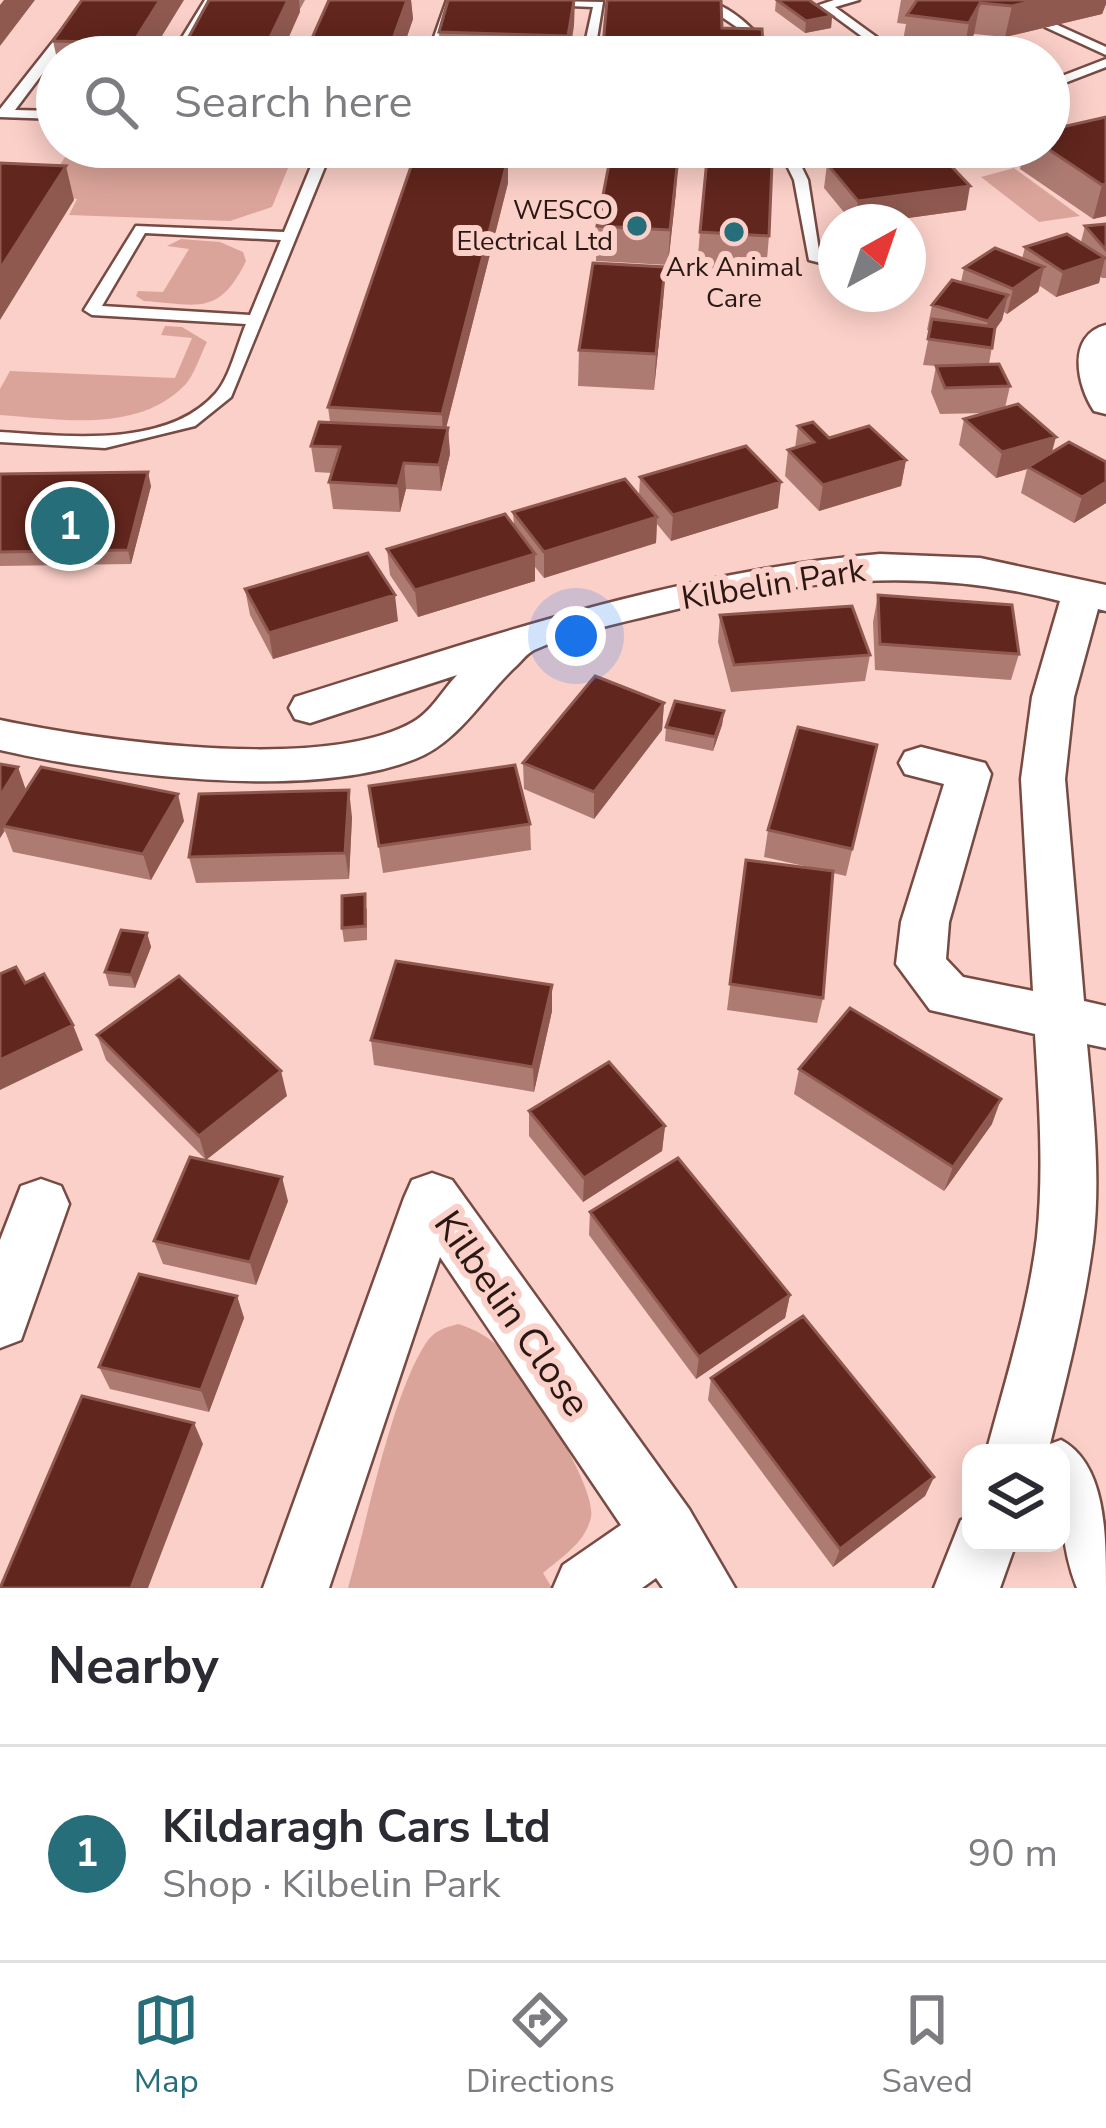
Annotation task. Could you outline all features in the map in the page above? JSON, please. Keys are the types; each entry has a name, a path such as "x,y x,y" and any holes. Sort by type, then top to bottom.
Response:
{"street":[{"path":"1106,335 1092,355 1092,367 1106,404"},
{"name":"Kilbelin Park","path":"310,708 665,599 812,571 881,566 966,568 1094,596"},
{"path":"1031,1440 1065,1237 1067,1121 1042,779 1053,697 1094,596"},
{"name":"Kilbelin Park","path":"0,734 218,763 318,763 382,755 434,731 482,674 515,645"},
{"path":"921,763 969,774 926,922 921,964 948,995 1106,1028"},
{"name":"Kilbelin Close","path":"296,1588 432,1198 702,1588"},
{"path":"0,1320 41,1204"},
{"path":"1070,1485 1084,1508 1106,1579"},
{"path":"586,1588 666,1532"},
{"path":"967,1588 981,1552"}],"lane":[{"path":"64,36 92,0"},
{"path":"189,36 211,0"},
{"path":"440,36 453,0"},
{"path":"505,0 599,4 592,36"},
{"path":"703,0 749,36"},
{"path":"854,0 825,5 869,36"},
{"path":"707,16 728,16"},
{"path":"1049,25 1106,51"},
{"path":"1070,78 1104,66"},
{"path":"3,113 36,71"},
{"path":"3,113 36,115"},
{"path":"0,436 106,443 189,423 225,394 317,168"},
{"path":"795,168 816,260"},
{"path":"253,320 92,310 141,229 288,236"}],"shaded area":[{"path":"58,168 288,168 272,207 230,221 69,215 77,199 41,196"},
{"path":"1014,168 1080,216 1039,222 981,177"},
{"path":"181,239 220,242 243,252 246,261 226,291 206,303 144,301 136,296 138,291 163,292 189,249 167,246"},
{"path":"165,326 182,327 207,342 189,381 166,401 144,411 97,420 0,415 0,389 10,371 175,378 192,338 161,335"},
{"path":"458,1324 500,1348 543,1409 583,1482 590,1502 588,1526 572,1549 543,1573 552,1588 348,1588 391,1426 413,1366 433,1335"}],"building":[{"path":"82,0 160,0 137,36 57,36"},
{"path":"209,0 288,0 271,36 189,36"},
{"path":"329,0 407,0 394,36 313,36"},
{"path":"448,0 574,0 568,36 439,32"},
{"path":"607,0 721,0 722,28 762,29 762,36 604,36"},
{"path":"777,0 809,0 832,16 806,21"},
{"path":"917,0 1038,0 1012,6 980,3 969,23 907,15"},
{"path":"1106,117 1106,184 1070,164 1070,125"},
{"path":"0,163 65,168 0,269"},
{"path":"411,168 506,168 442,414 328,407"},
{"path":"608,168 677,168 670,230 597,226"},
{"path":"706,168 772,168 769,236 700,232"},
{"path":"830,168 953,168 970,186 858,201"},
{"path":"1106,224 1106,250 1085,226"},
{"path":"1067,234 1105,258 1063,272 1025,247"},
{"path":"995,248 1044,267 1013,289 964,268"},
{"path":"593,263 665,267 656,354 579,350"},
{"path":"952,280 1008,295 988,321 932,305"},
{"path":"932,319 995,327 992,348 928,339"},
{"path":"999,364 1010,386 945,388 936,366"},
{"path":"1018,404 1056,437 1002,452 964,419"},
{"path":"319,422 448,428 439,465 404,463 398,486 329,482 340,447 311,446"},
{"path":"813,422 829,438 869,426 906,460 823,485 788,450 814,442 798,426"},
{"path":"1069,442 1106,462 1106,482 1082,497 1028,467"},
{"path":"746,446 781,482 673,515 640,477"},
{"path":"148,472 128,550 0,552 0,474"},
{"path":"625,479 657,517 544,552 513,512"},
{"path":"505,514 535,554 415,590 387,549"},
{"path":"368,553 395,595 269,633 245,589"},
{"path":"878,595 1012,605 1019,654 880,644"},
{"path":"852,606 870,655 734,665 720,615"},
{"path":"595,676 664,703 594,792 523,763"},
{"path":"675,701 724,711 715,737 666,727"},
{"path":"798,727 877,745 852,849 768,830"},
{"path":"0,764 18,767 0,796"},
{"path":"515,765 530,824 379,846 369,786"},
{"path":"41,767 178,794 143,854 3,826"},
{"path":"349,790 345,853 189,857 199,794"},
{"path":"746,860 833,871 823,998 730,984"},
{"path":"365,894 365,926 342,928 342,896"},
{"path":"121,930 147,933 131,975 105,972"},
{"path":"396,961 552,985 533,1067 371,1040"},
{"path":"16,967 25,983 44,974 73,1025 0,1060 0,974"},
{"path":"179,976 281,1071 199,1136 97,1035"},
{"path":"850,1008 1001,1099 953,1167 799,1069"},
{"path":"609,1062 665,1126 584,1178 529,1111"},
{"path":"190,1157 282,1177 250,1262 154,1241"},
{"path":"678,1158 790,1295 699,1357 590,1212"},
{"path":"139,1274 237,1296 201,1390 99,1367"},
{"path":"803,1316 934,1477 840,1549 711,1378"},
{"path":"82,1396 194,1423 131,1588 0,1588"}],"place":[{"name":"WESCO Electrical Ltd","path":"637,226"},
{"name":"Ark Animal Care","path":"734,232"},
{"name":"Kildaragh Cars Ltd","path":"70,526"}]}
